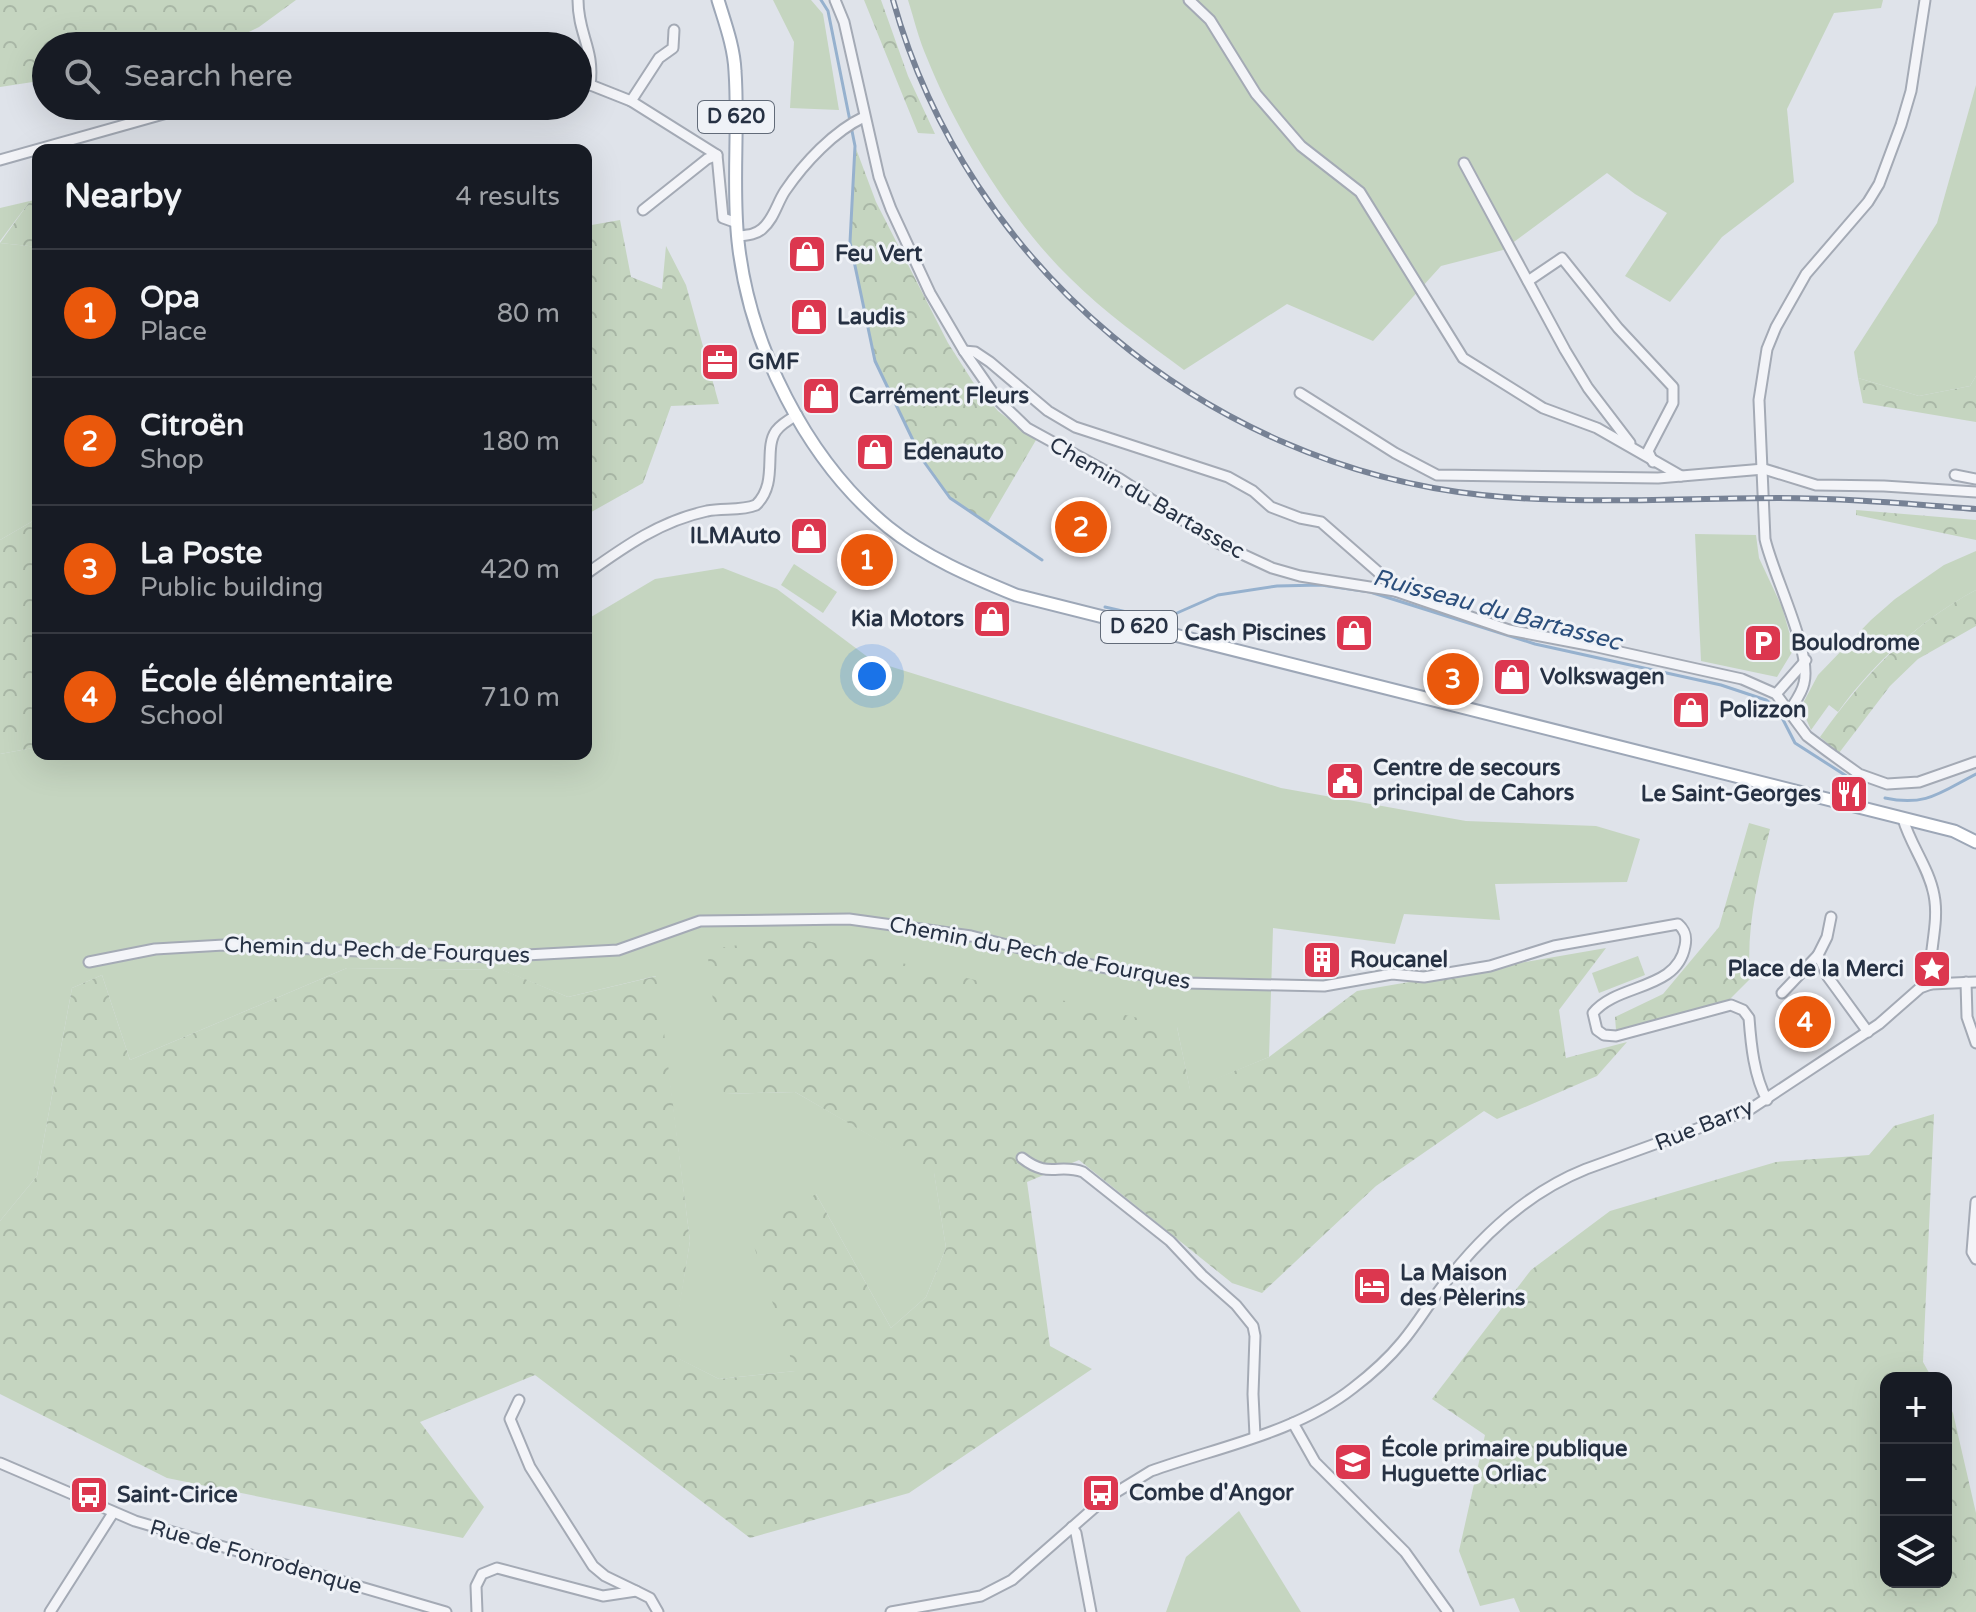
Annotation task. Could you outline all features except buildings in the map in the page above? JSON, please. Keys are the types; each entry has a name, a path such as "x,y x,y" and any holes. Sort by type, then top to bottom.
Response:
{"main road":[{"name":"D 620","path":"718,0 735,68 738,236 764,349 797,415 836,473 855,496 910,543 1016,595 1954,831 1976,842"}],"street":[{"path":"578,0 578,20 582,32"},
{"name":"Chemin du Bartassec","path":"835,0 844,22 860,118 891,209 930,293 964,351 998,400 1027,428 1120,479 1218,543 1272,568 1395,591 1509,630 1742,679 1776,694 1807,736 1817,744 1859,774 1887,784 1927,780 1976,762"},
{"path":"1189,0 1210,20 1256,94 1301,146 1360,192 1463,358 1543,408 1597,428 1681,476"},
{"path":"1790,710 1805,681 1806,660 1765,539 1759,400 1767,349 1806,274 1868,202 1879,184 1911,91 1925,0"},
{"path":"631,101 659,58 673,48 674,30"},
{"path":"592,86 631,101 717,155"},
{"path":"738,236 753,235 761,230 770,221 786,191 814,157 860,118"},
{"path":"57,144 142,120"},
{"path":"0,160 32,151"},
{"path":"717,155 723,218 737,223"},
{"path":"643,210 707,159 717,155"},
{"path":"1464,163 1588,388 1632,446"},
{"path":"1528,281 1562,258 1618,328 1673,387 1673,403 1648,451 1653,462"},
{"path":"964,351 975,352 990,362 1048,411 1075,427 1228,477 1253,491 1271,507 1330,527 1395,591"},
{"path":"1300,393 1395,453 1437,475 1556,478 1681,476 1764,469 1816,485 1976,492"},
{"path":"592,570 651,530 675,520 708,511 756,505 769,484 772,439 776,431 797,415"},
{"path":"1955,475 1976,479"},
{"path":"1776,694 1806,660"},
{"path":"1903,819 1935,897 1931,984 1971,982 1967,1017 1976,1043"},
{"path":"1782,993 1818,955 1827,937 1831,917"},
{"name":"Chemin du Pech de Fourques","path":"89,962 155,949 224,945 490,957 602,951 618,950 700,921 849,919 971,936 1076,962 1185,983 1324,986 1392,974 1424,977 1490,966 1554,946 1678,924 1685,930 1686,942 1682,957 1673,969 1657,981 1606,1001 1593,1013 1597,1030 1604,1035 1616,1036 1731,1005 1738,1007 1749,1018 1751,1045 1761,1090 1767,1100"},
{"path":"1818,955 1828,977 1868,1032"},
{"name":"Rue Barry","path":"1255,1436 1293,1423 1345,1394 1371,1373 1401,1344 1476,1246 1531,1197 1562,1179 1724,1121 1767,1100 1868,1032 1910,995 1931,984"},
{"path":"891,1612 981,1596 1012,1580 1102,1501 1151,1471 1255,1436 1255,1336 1253,1326 1236,1305 1170,1241 1083,1172 1073,1168 1050,1172 1035,1168 1022,1158"},
{"path":"1976,1202 1972,1243 1976,1259"},
{"path":"519,1400 510,1419 530,1467 593,1566 605,1576 650,1598 658,1612"},
{"path":"1293,1423 1315,1462 1405,1552 1448,1612"},
{"name":"Rue de Fonrodenque","path":"0,1463 113,1513 183,1537 446,1612"},
{"path":"50,1612 113,1513"},
{"path":"1072,1527 1076,1533 1091,1612"},
{"path":"477,1612 476,1586 482,1574 497,1568 603,1596 636,1591"}],"green space":[{"path":"0,0 296,0 249,32 32,32 32,82 0,87"},
{"path":"773,0 811,0 823,14 839,110 790,108 794,42"},
{"path":"864,0 881,0 908,76 935,134 918,133"},
{"path":"908,0 1883,0 1881,8 1834,13 1787,109 1794,182 1722,237 1670,302 1625,276 1667,213 1607,173 1503,250 1441,266 1373,341 1287,304 1184,370 1083,291 1049,256 1007,203 970,145 939,86"},
{"path":"1976,85 1976,376 1970,386 1919,396 1858,378 1854,352 1937,223"},
{"path":"855,146 876,202 948,343 973,382 998,411 1036,440 988,522 950,498 942,489 922,459 875,361 850,242"},
{"path":"30,201 0,241 0,208"},
{"path":"30,201 32,246 0,243"},
{"path":"620,220 631,277 662,289 666,246 686,285 719,404 671,406 643,483 592,512 592,225"},
{"path":"0,243 32,246 32,521 0,540"},
{"path":"1976,376 1976,422 1863,403 1858,378 1919,396 1970,386"},
{"path":"1856,510 1976,520 1976,540 1856,515"},
{"path":"32,521 32,748 0,754 0,540"},
{"path":"1695,534 1756,535 1759,558 1782,607 1794,649 1777,677 1701,661"},
{"path":"1976,551 1976,590 1937,614 1900,643 1867,676 1838,712 1829,705 1811,730 1801,707 1818,675 1895,599 1944,565"},
{"path":"794,564 837,592 823,613 781,585"},
{"path":"723,568 777,589 873,661 1281,788 1466,821 1596,826 1640,839 1627,882 1495,884 1500,920 1404,914 1395,944 1273,928 1269,1057 1190,1090 1177,1027 724,1094 795,1092 934,1172 946,1248 926,1297 891,1328 816,1194 796,1371 719,1379 671,1355 690,1241 656,976 568,997 502,970 347,968 130,1060 102,975 72,988 37,1176 0,1221 0,754 32,748 32,760 592,760 592,616 655,579"},
{"path":"1976,590 1976,626 1918,659 1890,686 1839,753 1820,737 1889,654 1930,619"},
{"path":"1749,823 1770,829 1751,922 1750,979 1724,1005 1616,1030 1615,1017 1663,994 1719,927"},
{"path":"790,937 1177,1027 1190,1089 1269,1057 1357,991 1606,948 1559,1010 1566,1058 1627,1042 1597,1076 1497,1119 1484,1111 1376,1186 1262,1293 1232,1283 1079,1160 1027,1182 1050,1346 1092,1369 909,1493 750,1538 535,1375 420,1422 484,1507 463,1538 167,1478 0,1394 0,1221 37,1176 72,988 102,975 130,1060 347,968 503,970 568,997 657,976 690,1241 672,1355 719,1379 795,1371 750,1234 816,1194 891,1328 926,1297 946,1248 934,1173 795,1092 724,1094 707,950"},
{"path":"1638,956 1645,975 1599,993 1592,973"},
{"path":"1934,1114 1923,1362 1929,1372 1880,1372 1880,1588 1952,1588 1952,1411 1976,1513 1976,1612 1520,1612 1514,1598 1480,1606 1459,1551 1485,1435 1432,1399 1531,1270 1610,1211 1776,1162 1869,1155 1894,1126"},
{"path":"1239,1511 1301,1612 1166,1612 1186,1557"}],"waterway":[{"name":"Ruisseau du Bartassec","path":"821,0 828,11 855,146 850,242 875,361 922,459 950,498 1042,560"},
{"name":"Ruisseau du Bartassec","path":"1105,607 1161,620 1218,595 1277,586 1321,585 1370,592 1535,644 1721,685 1766,700 1777,708 1795,743 1848,777"},
{"name":"Ruisseau du Bartassec","path":"1885,798 1923,799 1976,774"}],"railway":[{"path":"893,0 928,96 978,185 1040,266 1112,336 1195,396 1285,443 1381,476 1482,495 1593,500 1804,498 1976,509"}],"place":[{"name":"Feu Vert","path":"807,254"},
{"name":"Laudis","path":"809,317"},
{"name":"GMF","path":"720,362"},
{"name":"Carrément Fleurs","path":"821,396"},
{"name":"Edenauto","path":"875,452"},
{"name":"Citroën","path":"1081,527"},
{"name":"ILMAuto","path":"809,536"},
{"name":"Opa","path":"867,560"},
{"name":"Kia Motors","path":"992,619"},
{"name":"Cash Piscines","path":"1354,633"},
{"name":"Boulodrome","path":"1763,643"},
{"name":"Volkswagen","path":"1512,677"},
{"name":"La Poste","path":"1453,679"},
{"name":"Polizzon","path":"1691,710"},
{"name":"Centre de secours principal de Cahors","path":"1345,781"},
{"name":"Le Saint-Georges","path":"1849,794"},
{"name":"Roucanel","path":"1322,960"},
{"name":"Place de la Merci","path":"1932,969"},
{"name":"École élémentaire","path":"1805,1022"},
{"name":"La Maison des Pèlerins","path":"1372,1286"},
{"name":"École primaire publique Huguette Orliac","path":"1353,1462"},
{"name":"Combe d'Angor","path":"1101,1493"},
{"name":"Saint-Cirice","path":"89,1495"}]}
